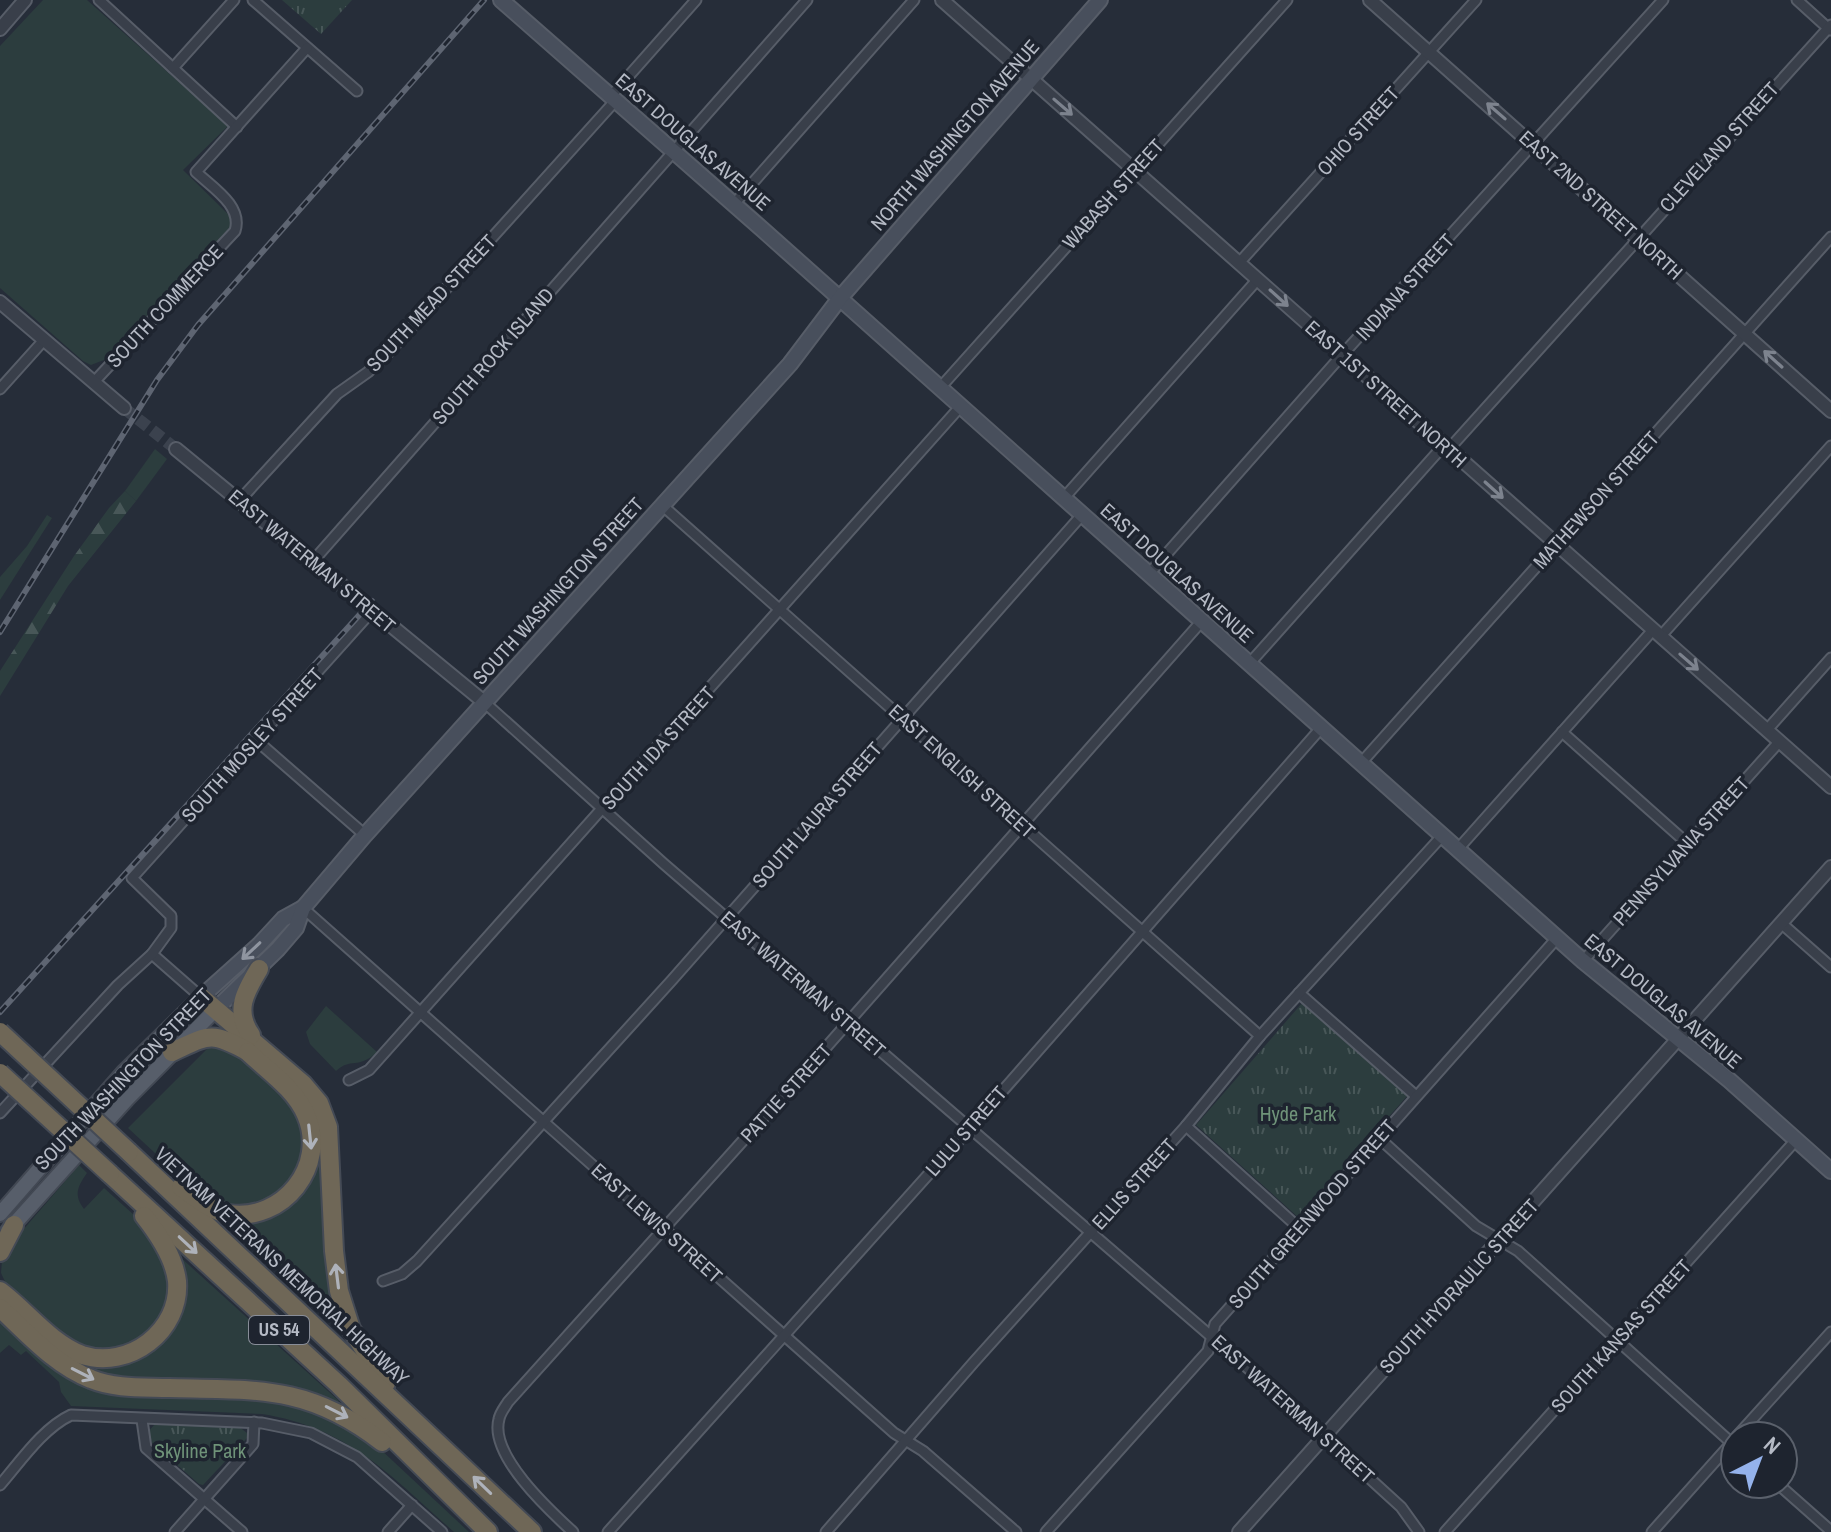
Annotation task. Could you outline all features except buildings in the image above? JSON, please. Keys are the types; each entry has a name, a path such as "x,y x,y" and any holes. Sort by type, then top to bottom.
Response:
{"highway":[{"path":"259,969 244,994 243,1017 249,1033 279,1063"},
{"path":"201,997 303,1084 319,1103 328,1127 339,1291 351,1329 390,1388 431,1437"},
{"path":"129,1152 220,1212 241,1214 262,1211 290,1194 305,1175 312,1147 307,1117 288,1089 225,1030 214,1011"},
{"name":"VIETNAM VETERANS MEMORIAL HIGHWAY","path":"0,1032 532,1532"},
{"path":"172,1052 205,1037 215,1036 247,1051"},
{"name":"US 54","path":"0,1073 339,1385 488,1532"},
{"path":"2,1300 68,1348 95,1358 132,1353 147,1344 166,1325 176,1299 177,1280 172,1260 157,1232 110,1174"},
{"path":"0,1252 7,1220"},
{"path":"2,1300 59,1361 91,1379 126,1387 289,1394 321,1404 355,1421 444,1491"}],"main road":[{"name":"EAST DOUGLAS AVENUE","path":"501,0 1583,961 1831,1171"},
{"name":"NORTH WASHINGTON AVENUE","path":"840,298 1100,0"},
{"name":"SOUTH WASHINGTON STREET","path":"0,1241 7,1220 124,1072 283,919 303,908 484,702 790,364 840,298"},
{"name":"SOUTH WASHINGTON STREET","path":"7,1220 172,1052 259,969 296,928 303,908"}],"street":[{"path":"0,29 25,0"},
{"path":"99,0 237,127"},
{"path":"173,68 234,0"},
{"path":"253,0 357,91"},
{"name":"SOUTH MEAD STREET","path":"240,500 337,394 368,372 390,351 614,98 696,0"},
{"name":"SOUTH ROCK ISLAND","path":"313,561 807,0"},
{"path":"734,204 914,0"},
{"name":"EAST 1ST STREET NORTH","path":"942,0 1831,787"},
{"name":"WABASH STREET","path":"939,389 1287,0"},
{"name":"EAST 2ND STREET NORTH","path":"1370,0 1831,411"},
{"name":"OHIO STREET","path":"1239,263 1476,0"},
{"name":"INDIANA STREET","path":"1148,575 1663,0"},
{"path":"1797,0 1830,28"},
{"name":"CLEVELAND STREET","path":"1249,664 1830,28"},
{"name":"SOUTH COMMERCE","path":"93,383 235,231 237,221 234,210 196,172 307,48"},
{"name":"MATHEWSON STREET","path":"1361,763 1831,237"},
{"path":"1063,499 1258,279"},
{"path":"0,302 124,408"},
{"path":"0,389 44,340"},
{"name":"SOUTH IDA STREET","path":"349,1080 369,1070 960,407"},
{"path":"1458,849 1562,732 1831,446"},
{"name":"EAST WATERMAN STREET","path":"176,449 484,702 727,918 1212,1336 1401,1507 1419,1532"},
{"name":"EAST ENGLISH STREET","path":"663,506 1260,1036"},
{"name":"SOUTH LAURA STREET","path":"383,1281 402,1274 417,1261 727,918 1081,516"},
{"name":"SOUTH MOSLEY STREET","path":"152,954 171,928 171,916 132,878 371,612"},
{"name":"PATTIE STREET","path":"573,1532 542,1503 505,1451 498,1420 508,1402 848,1023 1201,622"},
{"path":"1766,731 1831,658"},
{"name":"LULU STREET","path":"608,1532 970,1128 1321,728"},
{"path":"1562,732 1688,844"},
{"path":"256,740 365,835"},
{"name":"PENNSYLVANIA STREET","path":"1583,961 1779,742"},
{"name":"ELLIS STREET","path":"826,1532 1186,1126 1260,1036 1442,836"},
{"name":"SOUTH HYDRAULIC STREET","path":"1239,1532 1831,867"},
{"name":"EAST LEWIS STREET","path":"303,908 894,1433 923,1451 1016,1532"},
{"path":"1781,923 1831,967"},
{"name":"SOUTH GREENWOOD STREET","path":"1046,1532 1208,1351 1215,1324 1557,938"},
{"path":"0,1113 118,985 152,954 201,997"},
{"path":"1299,993 1416,1096"},
{"path":"1186,1126 1299,1228"},
{"path":"1379,1138 1476,1226 1518,1251 1719,1427"},
{"name":"SOUTH KANSAS STREET","path":"1445,1532 1796,1140"},
{"path":"1753,1420 1831,1332"},
{"path":"0,1485 62,1419 71,1415 254,1422 314,1434 357,1457 442,1532"},
{"path":"142,1420 146,1448 242,1532"},
{"path":"175,1532 253,1444 254,1422"},
{"path":"1652,1532 1719,1459"},
{"path":"1796,1500 1831,1531"},
{"path":"388,1532 412,1505"}],"green space":[{"path":"43,0 87,0 228,126 183,170 230,216 231,226 109,358 91,365 0,288 0,46"},
{"path":"282,0 352,0 321,34"},
{"path":"155,449 167,459 136,501 125,491"},
{"path":"125,491 136,501 68,586 0,696 0,671 74,556"},
{"path":"47,515 52,518 0,600 0,577 27,546"},
{"name":"Hyde Park","path":"1303,1002 1408,1095 1299,1218 1196,1125"},
{"path":"326,1006 377,1052 365,1061 346,1065 336,1071 310,1044 306,1032"},
{"path":"224,1041 293,1100 305,1125 304,1163 269,1204 231,1210 199,1194 128,1128 211,1045"},
{"path":"317,1108 343,1331 221,1220 292,1197"},
{"path":"79,1165 87,1173 78,1191 84,1209 104,1188 144,1224 170,1275 170,1300 148,1337 105,1352 73,1345 8,1288 1,1273 2,1260 10,1245"},
{"path":"179,1256 339,1401 335,1405 95,1374 51,1343 73,1356 156,1343"},
{"path":"0,1316 64,1372 280,1396 363,1433 469,1532 454,1532 367,1457 320,1430 293,1421 262,1414 71,1406 61,1392 59,1382 26,1351 21,1355 9,1345 0,1353"},
{"name":"Skyline Park","path":"155,1424 238,1426 247,1433 247,1438 203,1485 152,1443 148,1432"}],"tunnel":[{"path":"124,408 176,449"}],"railway":[{"path":"0,632 157,380 198,325 484,0"},
{"path":"0,1012 372,601"}]}
